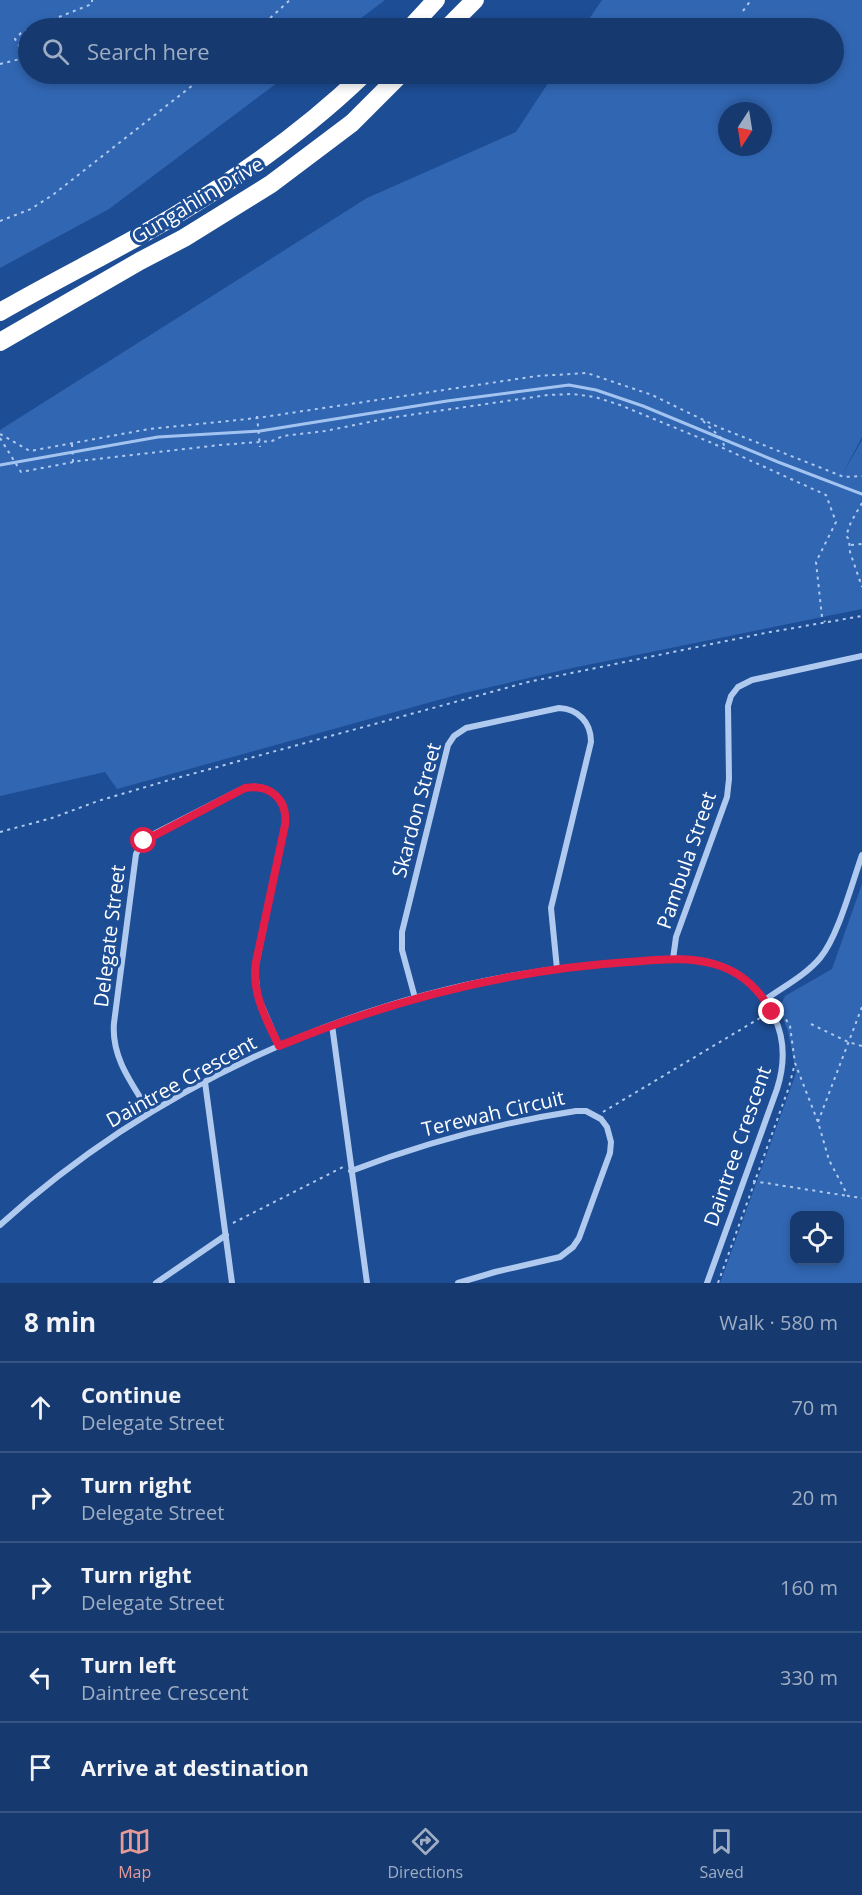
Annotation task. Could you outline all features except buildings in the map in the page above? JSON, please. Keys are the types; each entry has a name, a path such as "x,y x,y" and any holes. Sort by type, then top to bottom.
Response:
{"highway":[{"path":"410,18 425,0"},
{"path":"419,18 436,0"},
{"path":"454,18 467,0"},
{"path":"457,18 475,0"},
{"name":"Gungahlin Drive","path":"0,312 128,242 223,186 296,134 353,84"},
{"name":"Gungahlin Drive","path":"0,342 184,238 271,184 352,123 391,84"}],"street":[{"name":"Pambula Street","path":"673,959 676,937 727,797 729,779 727,711 734,691 742,684 752,680 862,656"},
{"name":"Skardon Street","path":"415,998 402,950 402,932 448,745 454,736 466,728 559,708 574,711 582,718 588,726 591,742 551,908 557,969"},
{"name":"Delegate Street","path":"150,1113 120,1063 114,1040 114,1023 136,854 141,844 152,835 240,790 251,787 261,787 276,795 286,813 255,970 258,997 279,1046"},
{"path":"765,1000 807,970 825,951 833,936 862,855"},
{"name":"Daintree Crescent","path":"0,1225 62,1174 150,1113 205,1082 279,1046 332,1025 415,998 490,980 557,969 673,959 707,962 726,968 744,978 765,1000 769,1016 781,1038 782,1069 777,1089 707,1283"},
{"path":"332,1025 367,1283"},
{"path":"205,1082 232,1283"},
{"name":"Terewah Circuit","path":"351,1171 414,1148 510,1122 576,1111 586,1111 597,1116"},
{"path":"458,1283 560,1257 573,1247 579,1238 611,1148 608,1127 597,1116"},
{"path":"156,1283 226,1235"}],"path":[{"path":"57,18 92,4 92,0"},
{"path":"270,18 290,0"},
{"path":"743,11 751,0"},
{"path":"0,64 18,60"},
{"path":"0,220 31,209 54,194 194,84"},
{"path":"0,436 30,452 149,429 257,417 537,376 587,373 652,395 701,419 844,477 862,476"},
{"path":"0,436 21,472 73,462 259,440 472,405 573,393 595,397 620,405 826,495 836,522 816,562 822,617 825,622"},
{"path":"257,417 260,447"},
{"path":"701,419 720,437 726,450"},
{"path":"72,444 73,462"},
{"path":"862,503 846,536 850,545 849,552 862,587"},
{"path":"850,545 862,544"},
{"path":"0,832 229,763 528,682 665,653 862,616"},
{"path":"818,1122 862,1007"},
{"path":"597,1116 760,1017 769,1016 779,1009 790,1026 795,1063 818,1122 829,1160 848,1196"},
{"path":"811,1024 848,1042 862,1046"},
{"path":"718,1283 789,1087 795,1063"},
{"path":"226,1235 230,1225 345,1166 351,1171"},
{"path":"745,1178 755,1182 862,1198"}],"shaded area":[{"path":"0,0 385,0 361,18 18,18 18,84 276,84 109,209 0,268"},
{"path":"602,0 862,0 862,437 842,475 862,440 862,609 572,668 460,694 117,789 105,772 0,796 0,430 367,198 516,132 547,84 844,84 844,18 590,18"},
{"path":"862,884 862,1283 720,1283 796,1073 788,1031 779,1009 785,996 832,969"}],"waterway":[{"path":"0,465 158,437 260,431 447,401 569,385 596,390 643,406 862,494"}],"route":[{"path":"144,841 245,788 256,786 272,791 282,803 286,813 285,825 255,970 258,997 279,1046 359,1015 443,990 528,973 612,963 673,959 716,964 744,978 759,992 772,1012"}]}
